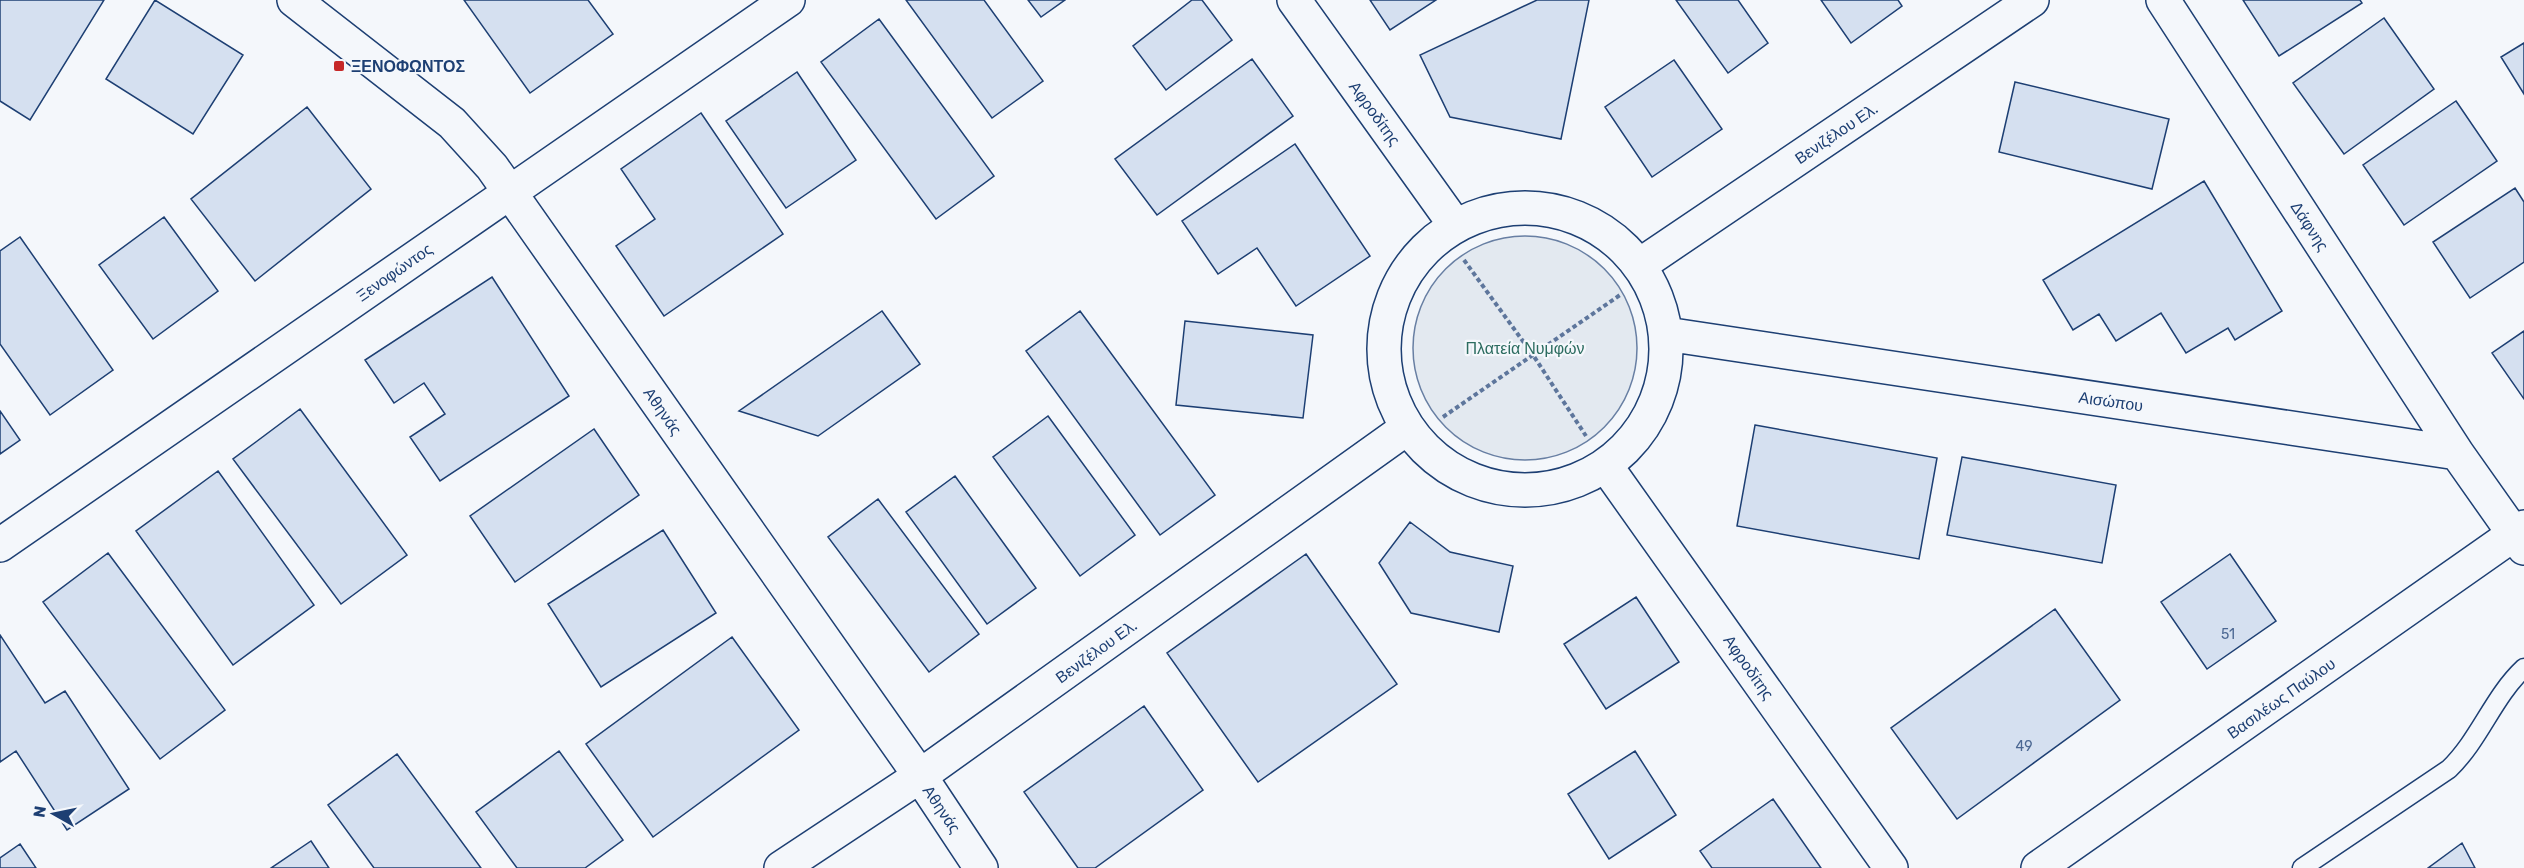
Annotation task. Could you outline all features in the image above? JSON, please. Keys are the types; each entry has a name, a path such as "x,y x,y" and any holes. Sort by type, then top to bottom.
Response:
{"street":[{"name":"Αθηνάς","path":"294,0 452,123 492,167 920,776 981,868"},
{"name":"Ξενοφώντος","path":"0,545 788,0"},
{"name":"Αφροδίτης","path":"1294,0 1449,229"},
{"name":"Βενιζέλου Ελ.","path":"1644,271 2032,0"},
{"name":"Δάφνης","path":"2163,0 2457,453"},
{"path":"1504,208 1555,210 1603,230 1644,271 1666,334 1665,372 1655,408 1634,441 1606,466 1568,485 1526,492 1484,486 1445,467 1411,433 1389,388 1383,345 1385,334 1391,302 1412,264 1449,229 1504,208"},
{"name":"Αισώπου","path":"1666,334 2457,453"},
{"name":"Βενιζέλου Ελ.","path":"781,868 920,776 1411,433"},
{"path":"2457,453 2521,536"},
{"name":"Αφροδίτης","path":"1606,466 1891,868"},
{"name":"Βασιλέως Παύλου","path":"2038,868 2521,536"}],"lane":[{"path":"2302,868 2449,769 2466,753 2500,698 2524,668"}],"path":[{"path":"1449,229 1606,466"},
{"path":"1411,433 1533,355 1644,271"}],"green space":[{"name":"Πλατεία Νυμφών","path":"1525,236 1547,238 1578,249 1604,269 1624,295 1635,326 1637,348 1635,370 1624,401 1604,427 1578,447 1547,458 1525,460 1503,458 1472,447 1446,427 1426,401 1415,370 1413,348 1415,326 1426,295 1446,269 1472,249 1503,238"}],"building":[{"path":"0,0 104,0 30,120 0,101"},
{"path":"155,0 243,55 193,134 106,79"},
{"path":"464,0 588,0 613,34 530,93"},
{"path":"906,0 984,0 1043,81 992,118"},
{"path":"1028,0 1065,0 1041,17"},
{"path":"1192,0 1202,0 1232,40 1166,90 1133,46"},
{"path":"1370,0 1436,0 1390,30"},
{"path":"1537,0 1589,0 1561,139 1450,117 1420,55"},
{"path":"1676,0 1738,0 1768,43 1728,73"},
{"path":"1821,0 1898,0 1902,6 1851,43"},
{"path":"2243,0 2360,0 2362,3 2279,56"},
{"path":"2384,18 2434,89 2344,154 2293,83"},
{"path":"879,19 994,176 936,219 821,62"},
{"path":"2524,43 2524,94 2501,57"},
{"path":"1252,59 1293,116 1157,215 1115,159"},
{"path":"1674,60 1722,129 1652,177 1605,107"},
{"path":"797,72 856,160 786,208 726,121"},
{"path":"2015,82 2169,119 2152,189 1999,152"},
{"path":"2456,101 2497,161 2404,225 2363,165"},
{"path":"307,107 371,189 255,281 191,199"},
{"path":"701,113 783,234 664,316 616,246 655,219 621,169"},
{"path":"1295,144 1370,256 1296,306 1257,248 1218,274 1182,221"},
{"path":"2204,181 2282,311 2235,340 2228,328 2186,353 2161,313 2116,341 2099,314 2073,330 2043,280"},
{"path":"2515,188 2524,202 2524,262 2470,298 2433,242"},
{"path":"164,217 218,291 153,339 99,265"},
{"path":"20,237 113,370 50,415 0,344 0,251"},
{"path":"492,277 569,396 440,481 410,437 445,414 424,383 394,403 365,360"},
{"path":"882,311 920,364 818,436 739,411"},
{"path":"1080,311 1215,495 1160,535 1026,351"},
{"path":"1185,321 1313,335 1303,418 1176,405"},
{"path":"2524,331 2524,399 2492,353"},
{"path":"300,409 407,555 341,604 233,459"},
{"path":"0,411 20,440 0,454"},
{"path":"1048,416 1135,535 1080,576 993,457"},
{"path":"1755,425 1937,458 1919,559 1737,526"},
{"path":"594,429 639,495 515,582 470,516"},
{"path":"1962,457 2116,485 2102,563 1947,535"},
{"path":"218,471 314,605 233,665 136,531"},
{"path":"955,476 1036,588 987,624 906,512"},
{"path":"878,499 979,634 929,672 828,537"},
{"path":"1410,522 1450,552 1513,566 1499,632 1411,613 1379,563"},
{"path":"663,530 716,613 601,687 548,604"},
{"path":"108,553 225,710 160,759 43,602"},
{"path":"1306,554 1397,684 1258,782 1167,653"},
{"path":"2230,554 2276,621 2207,669 2161,602"},
{"path":"1636,597 1679,662 1606,709 1564,644"},
{"path":"2055,609 2120,700 1957,819 1891,728"},
{"path":"0,635 45,703 65,691 129,789 67,830 16,751 0,762"},
{"path":"732,637 799,730 653,837 586,744"},
{"path":"1144,706 1203,790 1095,868 1078,868 1024,792"},
{"path":"559,751 623,840 585,868 517,868 476,812"},
{"path":"1635,751 1676,815 1609,859 1568,794"},
{"path":"397,754 481,868 374,868 328,805"},
{"path":"1773,799 1821,868 1712,868 1700,851"},
{"path":"311,841 329,868 271,868"},
{"path":"2462,843 2475,868 2428,868"},
{"path":"20,844 36,868 0,868 0,858"}],"place":[{"name":"ΞΕΝΟΦΩΝΤΟΣ","path":"339,66"}]}
